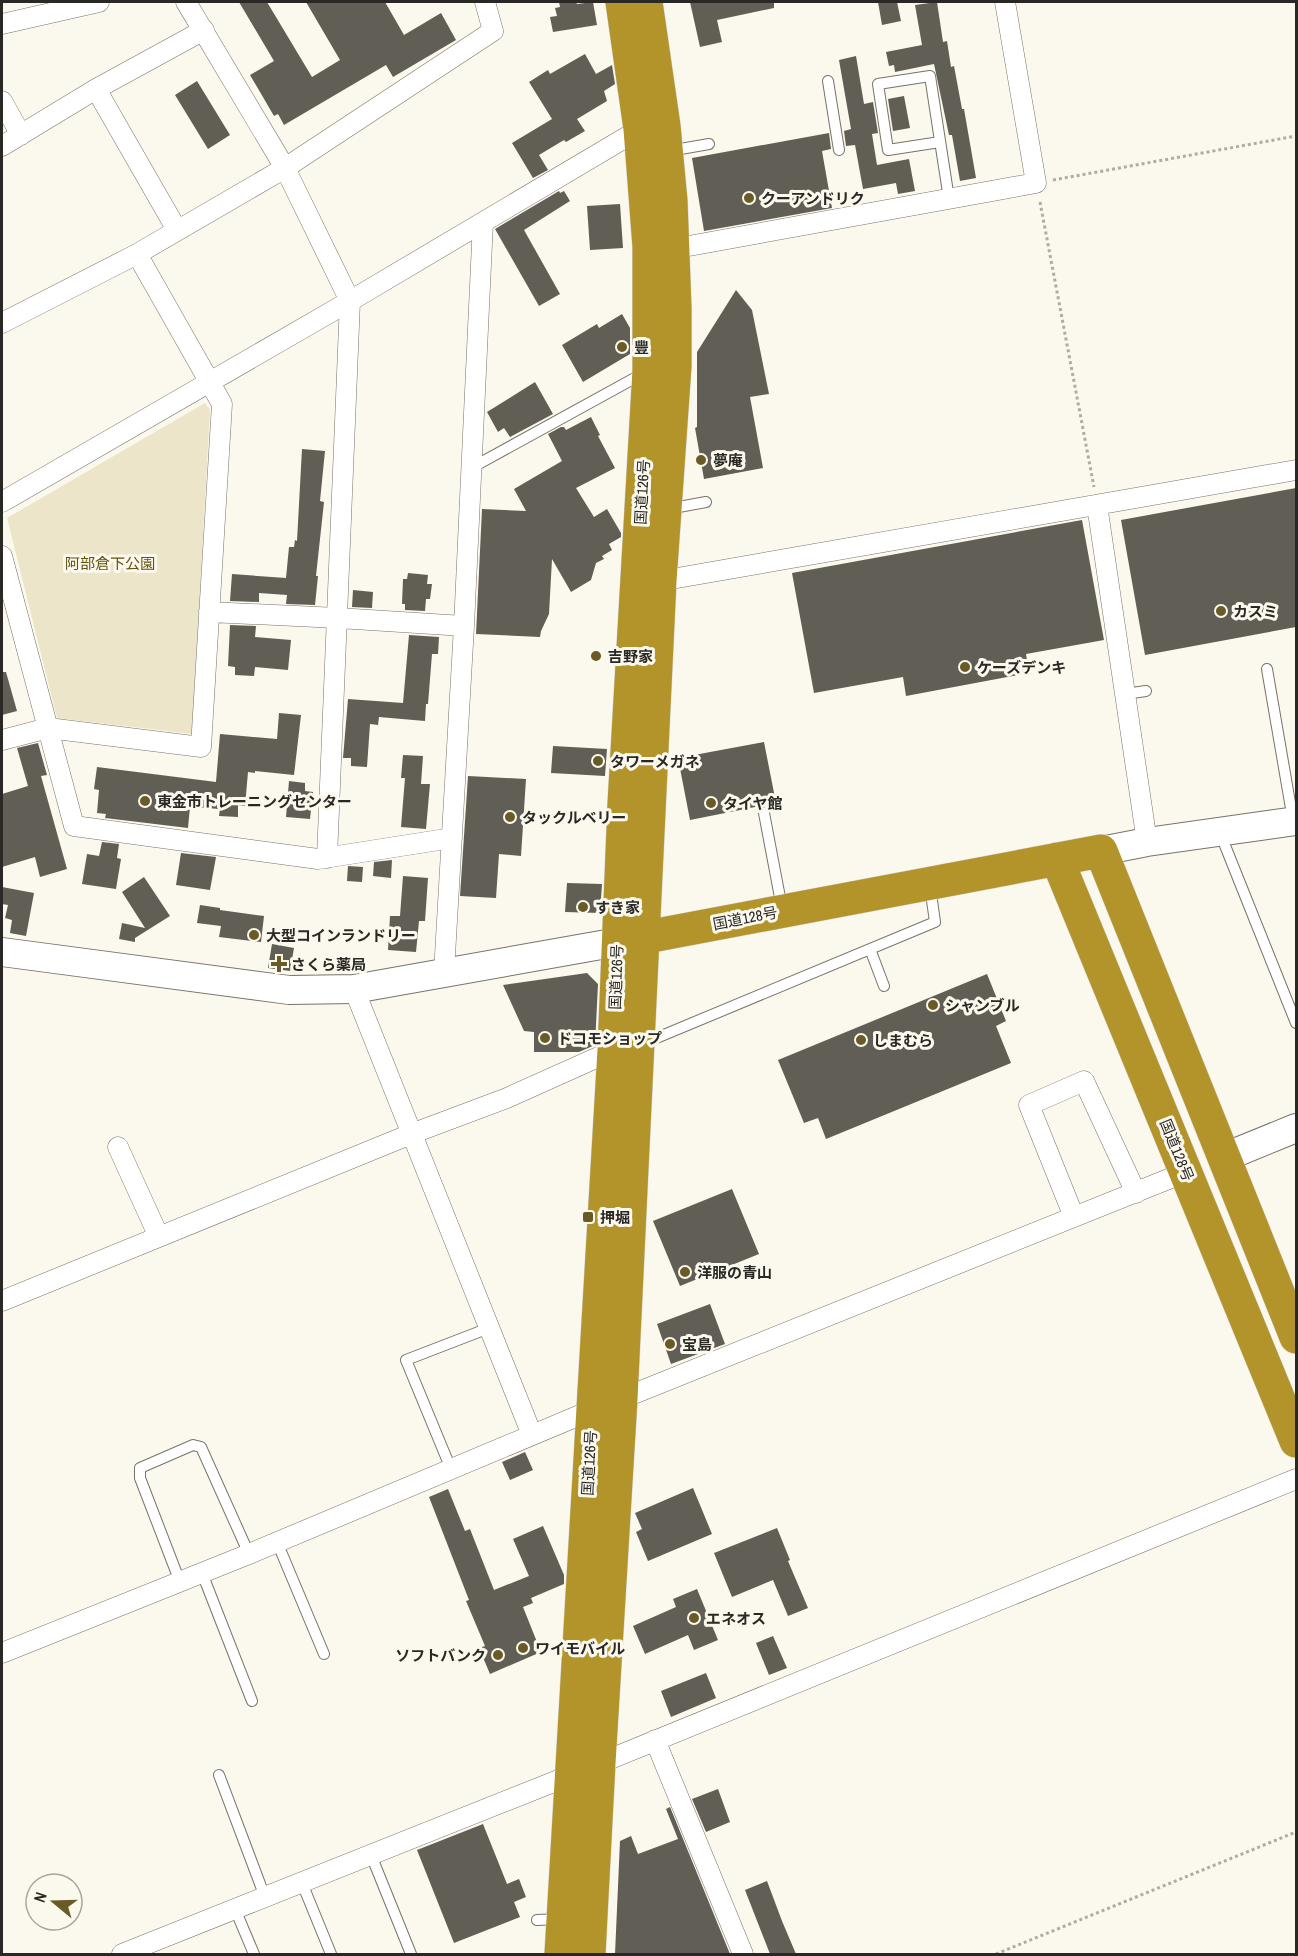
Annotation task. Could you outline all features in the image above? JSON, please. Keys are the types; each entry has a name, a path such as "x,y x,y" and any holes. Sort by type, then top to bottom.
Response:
{"highway":[{"name":"国道126号","path":"589,1954 585,1769 631,940 649,370 649,246 640,129 622,2"},
{"name":"国道126号","path":"631,940 675,366 671,201 646,2"},
{"name":"国道128号","path":"631,940 1101,851"},
{"path":"1101,851 1296,1337"},
{"name":"国道128号","path":"1058,859 1109,997 1186,1172 1296,1441"},
{"path":"1186,1172 1225,1157"},
{"name":"国道126号","path":"561,1954 550,1919 585,1769"}],"street":[{"path":"2,24 72,4 99,2"},
{"path":"186,2 285,168 350,301 327,858"},
{"path":"2,323 137,254 285,168 493,31 485,2"},
{"path":"672,249 1036,183 1005,2"},
{"path":"2,146 96,89 204,30"},
{"path":"96,89 177,230"},
{"path":"2,102 21,135"},
{"path":"2,502 350,301 640,129"},
{"path":"444,973 464,626 483,222"},
{"path":"2,740 48,728 201,747 222,404 137,254"},
{"path":"660,581 1296,470"},
{"path":"1097,505 1147,842"},
{"path":"2,556 74,826 318,859 452,838"},
{"path":"209,612 464,626"},
{"path":"1101,851 1147,842 1295,821"},
{"path":"2,952 289,990 354,989 631,940"},
{"path":"354,989 532,1435"},
{"path":"2,1301 626,1048"},
{"path":"1074,1217 1029,1105 1084,1081 1136,1193"},
{"path":"1225,1157 1296,1128"},
{"path":"118,1147 159,1237"},
{"path":"2,1653 249,1554 532,1435 1186,1172"},
{"path":"122,1954 585,1769 1296,1479"},
{"path":"655,1740 742,1954"}],"lane":[{"path":"940,142 888,150 878,84 930,76 949,199"},
{"path":"828,81 840,150"},
{"path":"666,151 709,144"},
{"path":"471,468 649,370"},
{"path":"665,510 706,502"},
{"path":"1267,669 1295,821"},
{"path":"1125,694 1146,691"},
{"path":"764,813 782,911"},
{"path":"1220,832 1296,1023"},
{"path":"626,1048 935,922 930,883"},
{"path":"870,949 884,986"},
{"path":"451,1469 406,1360 489,1328"},
{"path":"180,1582 140,1478 141,1468 193,1444 201,1447 249,1554"},
{"path":"277,1542 324,1654"},
{"path":"202,1573 252,1701"},
{"path":"219,1776 265,1897"},
{"path":"371,1855 411,1954"},
{"path":"302,1882 331,1954"},
{"path":"235,1909 254,1954"}],"path":[{"path":"1097,505 1036,183 1296,136"},
{"path":"996,1954 1296,1832"}],"green space":[{"name":"阿部倉下公園","path":"205,403 210,410 192,734 57,718 7,518"}],"building":[{"path":"239,2 267,2 312,77 340,60 306,2 385,2 404,35 441,13 456,40 393,77 386,65 284,125 278,114 274,116 250,75 274,61"},
{"path":"559,2 576,2 577,4 593,2 597,25 553,32 550,17 557,16 555,8 560,7"},
{"path":"690,2 774,2 774,8 717,20 722,42 700,47"},
{"path":"878,2 897,2 901,21 882,25"},
{"path":"937,2 943,42 947,41 951,67 954,66 962,109 964,109 976,178 960,181 952,135 949,135 934,64 895,72 894,65 889,66 886,52 922,45 915,5"},
{"path":"585,54 596,74 612,65 615,84 604,91 607,101 577,119 585,131 539,155 548,170 533,178 512,143 552,119 529,82 548,70 550,74"},
{"path":"856,56 864,104 873,102 878,133 872,134 877,165 909,159 915,191 898,194 896,183 863,189 855,145 846,146 844,131 851,129 839,60"},
{"path":"197,81 230,135 208,149 175,95"},
{"path":"904,96 910,128 893,131 888,99"},
{"path":"829,133 831,149 822,151 832,208 704,231 692,158"},
{"path":"559,191 560,193 564,191 570,201 524,230 560,294 539,306 495,229"},
{"path":"620,204 623,248 590,250 587,206"},
{"path":"736,290 752,310 769,394 750,397 763,468 704,479 695,428 697,427 697,352"},
{"path":"622,314 630,328 630,354 583,382 562,345 597,324 599,328"},
{"path":"535,382 553,414 510,437 504,428 498,432 487,412"},
{"path":"591,417 615,468 576,488 594,517 607,509 621,537 609,544 612,550 602,556 604,559 596,563 591,580 571,592 552,559 549,614 540,637 476,634 482,509 526,511 514,489 562,461 548,434 561,427 566,430"},
{"path":"302,449 325,451 320,501 324,502 315,605 286,604 287,595 259,593 259,602 230,601 232,574 286,578 289,547 294,547 295,540 297,541"},
{"path":"1296,488 1296,627 1145,655 1121,520"},
{"path":"1082,520 1104,640 1026,654 1029,673 906,696 903,677 814,693 792,573"},
{"path":"408,573 428,575 427,584 432,584 430,599 426,599 425,611 405,610 405,604 402,604 403,579 407,579"},
{"path":"353,590 373,592 372,608 352,607"},
{"path":"230,625 256,626 255,637 291,640 288,670 255,667 254,676 235,675 235,667 228,666"},
{"path":"409,635 439,637 438,654 432,654 425,721 379,717 378,725 370,724 367,767 351,766 351,758 343,758 348,699 403,703"},
{"path":"2,672 6,672 17,711 2,715"},
{"path":"279,713 301,715 294,775 248,772 245,806 238,805 238,817 219,816 220,809 190,807 188,828 105,818 106,814 97,813 99,790 94,789 97,767 216,782 220,734 277,739"},
{"path":"764,742 776,803 690,820 678,758"},
{"path":"38,743 47,775 41,776 67,869 40,877 35,857 2,867 2,794 28,786 17,748"},
{"path":"553,746 607,749 605,776 551,773"},
{"path":"403,755 423,756 421,784 430,784 426,829 401,827 405,778 401,778"},
{"path":"468,776 526,779 521,856 499,854 496,898 460,896"},
{"path":"289,781 305,783 305,791 313,792 310,819 286,817"},
{"path":"102,842 119,844 117,858 121,859 116,889 82,884 87,854 99,856"},
{"path":"181,853 216,857 210,890 176,885"},
{"path":"392,860 391,878 373,876 374,862"},
{"path":"348,866 363,867 362,882 347,881"},
{"path":"403,876 428,878 425,921 419,921 416,952 388,950 390,916 400,916"},
{"path":"144,877 170,916 135,938 135,942 119,939 122,923 145,928 122,892"},
{"path":"567,883 602,884 600,913 565,912"},
{"path":"2,887 34,893 26,936 10,933 12,920 5,918 8,905 2,904"},
{"path":"200,905 264,916 261,942 219,937 221,926 197,923"},
{"path":"272,944 294,948 290,971 268,968"},
{"path":"587,973 598,984 595,1045 579,1052 534,1052 534,1032 524,1031 503,985"},
{"path":"987,974 1006,1021 996,1026 1011,1063 826,1139 818,1118 804,1123 778,1060"},
{"path":"732,1189 759,1254 680,1286 653,1221"},
{"path":"710,1304 725,1344 671,1364 657,1324"},
{"path":"525,1452 533,1470 510,1480 502,1462"},
{"path":"693,1488 712,1534 648,1561 636,1532 642,1529 635,1513"},
{"path":"448,1489 465,1531 470,1529 494,1590 529,1576 513,1539 543,1526 564,1575 564,1584 531,1598 533,1603 523,1607 541,1652 490,1674 479,1648 485,1646 466,1601 469,1600 429,1497"},
{"path":"777,1528 808,1608 788,1616 773,1580 732,1597 714,1553"},
{"path":"697,1589 718,1640 694,1650 688,1635 645,1654 633,1626 676,1607 673,1599"},
{"path":"773,1636 787,1668 769,1675 756,1643"},
{"path":"706,1673 716,1698 671,1717 661,1691"},
{"path":"718,1789 730,1822 706,1832 692,1799"},
{"path":"670,1807 730,1954 615,1954 620,1841 631,1836 638,1854 678,1839 666,1809"},
{"path":"483,1824 507,1884 519,1879 526,1897 514,1902 520,1917 454,1943 417,1850"},
{"path":"767,1881 796,1954 770,1954 745,1890"}],"place":[{"name":"クーアンドリク","path":"749,198"},
{"name":"豐","path":"622,347"},
{"name":"夢庵","path":"701,460"},
{"name":"カスミ","path":"1221,611"},
{"name":"吉野家","path":"596,656"},
{"name":"ケーズデンキ","path":"965,667"},
{"name":"タワーメガネ","path":"598,761"},
{"name":"東金市トレーニングセンター","path":"145,801"},
{"name":"タイヤ館","path":"711,803"},
{"name":"タックルベリー","path":"510,817"},
{"name":"すき家","path":"583,907"},
{"name":"大型コインランドリー","path":"254,935"},
{"name":"さくら薬局","path":"279,964"},
{"name":"シャンブル","path":"933,1005"},
{"name":"ドコモショップ","path":"545,1038"},
{"name":"しまむら","path":"861,1040"},
{"name":"押堀","path":"588,1217"},
{"name":"洋服の青山","path":"685,1272"},
{"name":"宝島","path":"670,1344"},
{"name":"エネオス","path":"694,1618"},
{"name":"ワイモバイル","path":"523,1648"},
{"name":"ソフトバンク","path":"498,1655"}]}
